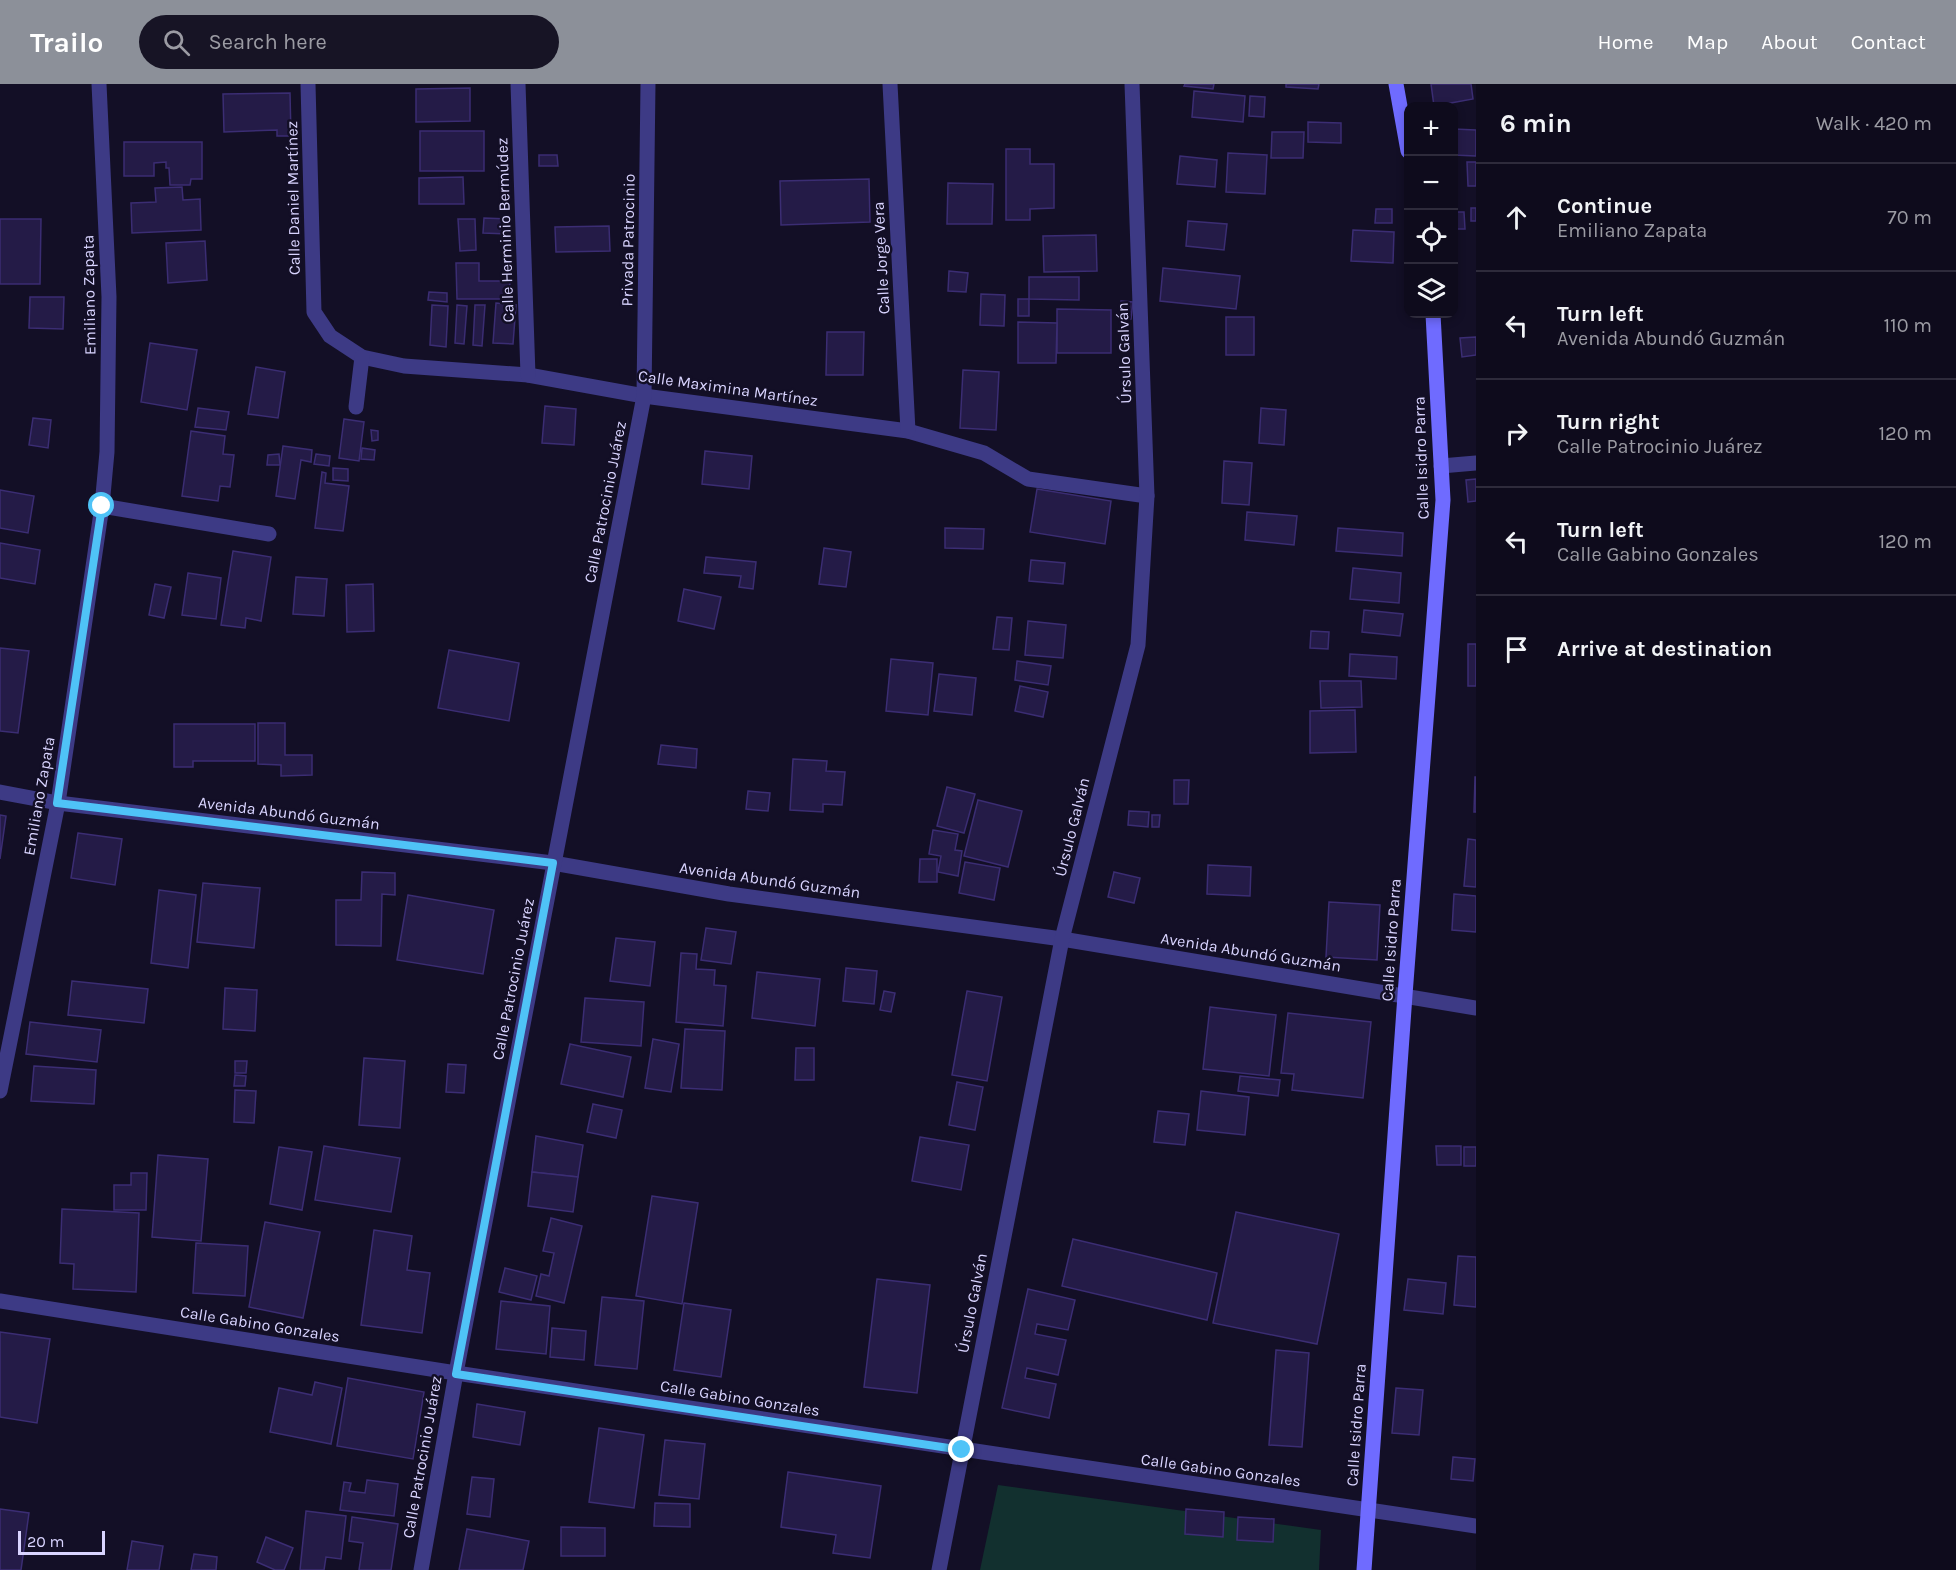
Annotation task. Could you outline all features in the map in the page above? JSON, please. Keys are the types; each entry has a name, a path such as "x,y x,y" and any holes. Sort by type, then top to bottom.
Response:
{"street":[{"name":"Emiliano Zapata","path":"0,1091 57,803 102,506 107,452 109,297 99,84"},
{"name":"Calle Daniel Martínez","path":"308,84 314,312"},
{"name":"Calle Herminio Bermúdez","path":"518,84 528,375"},
{"name":"Privada Patrocinio","path":"644,396 648,84"},
{"name":"Calle Jorge Vera","path":"890,84 908,431"},
{"name":"Úrsulo Galván","path":"939,1570 1062,939 1138,645 1147,496 1132,84"},
{"path":"1396,84 1404,129"},
{"name":"Calle Maximina Martínez","path":"314,312 330,336 362,357 404,366 528,375 644,396 908,431 984,453 1028,479 1147,496"},
{"name":"Calle Isidro Parra","path":"1364,1570 1443,500 1433,318"},
{"path":"356,406 362,357"},
{"name":"Calle Patrocinio Juárez","path":"420,1570 553,863 644,396"},
{"path":"1442,466 1476,463"},
{"path":"102,506 269,534"},
{"name":"Avenida Abundó Guzmán","path":"0,792 57,803 553,863 729,894 1062,939 1476,1008"},
{"name":"Calle Gabino Gonzales","path":"0,1301 456,1374 1476,1526"}],"green space":[{"path":"998,1485 1321,1530 1319,1570 980,1570"}],"building":[{"path":"1185,84 1214,84 1213,89 1184,86"},
{"path":"1286,84 1319,84 1318,89 1286,87"},
{"path":"1431,84 1471,84 1473,99 1433,102"},
{"path":"470,88 470,121 416,122 416,89"},
{"path":"1194,91 1245,96 1243,122 1192,117"},
{"path":"290,93 291,136 277,136 277,130 224,132 223,94"},
{"path":"1250,96 1265,97 1264,117 1249,116"},
{"path":"1308,122 1341,123 1341,143 1308,142"},
{"path":"1458,129 1476,130 1476,156 1458,155"},
{"path":"420,131 484,131 484,171 420,171"},
{"path":"1272,132 1304,132 1303,158 1271,158"},
{"path":"124,142 202,142 202,179 191,179 190,185 170,185 169,168 166,168 166,162 154,163 154,176 124,176"},
{"path":"1006,149 1030,149 1030,164 1054,164 1054,208 1030,209 1030,220 1006,220"},
{"path":"1228,153 1267,155 1265,194 1226,192"},
{"path":"539,155 557,155 558,166 539,166"},
{"path":"1180,156 1217,160 1215,187 1177,184"},
{"path":"1467,162 1476,162 1476,186 1468,186"},
{"path":"463,177 464,204 419,204 419,178"},
{"path":"869,179 870,222 781,225 780,181"},
{"path":"948,183 993,184 992,224 947,224"},
{"path":"182,187 183,200 200,199 201,230 132,233 131,203 156,202 155,188"},
{"path":"1471,208 1476,208 1476,221 1471,221"},
{"path":"1376,209 1392,209 1392,223 1375,223"},
{"path":"1458,212 1464,212 1465,229 1458,229"},
{"path":"484,218 508,219 508,234 483,233"},
{"path":"0,219 41,219 40,284 0,284"},
{"path":"458,219 475,219 476,250 460,251"},
{"path":"1188,221 1227,224 1224,250 1186,246"},
{"path":"609,226 610,251 556,252 555,227"},
{"path":"1353,230 1394,232 1393,263 1351,261"},
{"path":"1096,235 1097,271 1044,272 1043,236"},
{"path":"205,241 207,280 168,283 166,243"},
{"path":"456,263 479,263 479,281 510,281 509,299 457,299"},
{"path":"1163,268 1240,276 1236,309 1160,301"},
{"path":"949,271 968,273 966,292 948,291"},
{"path":"1029,277 1079,277 1079,300 1029,299"},
{"path":"429,292 447,293 447,302 428,300"},
{"path":"981,294 1005,295 1004,326 980,325"},
{"path":"30,297 64,297 63,329 29,328"},
{"path":"1018,299 1029,299 1029,316 1018,316"},
{"path":"1121,301 1133,302 1131,319 1119,318"},
{"path":"496,303 516,305 513,344 493,343"},
{"path":"432,305 448,306 446,347 430,345"},
{"path":"457,305 467,306 464,344 455,343"},
{"path":"475,305 485,305 482,346 473,345"},
{"path":"1057,309 1111,310 1111,353 1057,353"},
{"path":"1226,317 1254,317 1254,355 1226,355"},
{"path":"1018,322 1057,323 1056,363 1018,363"},
{"path":"827,332 864,332 863,375 826,375"},
{"path":"1476,337 1476,355 1462,357 1460,338"},
{"path":"150,343 197,350 187,410 141,402"},
{"path":"256,367 285,372 278,418 248,414"},
{"path":"963,370 999,372 996,430 960,428"},
{"path":"545,406 576,409 574,445 542,443"},
{"path":"198,408 229,412 226,430 195,427"},
{"path":"1261,408 1286,410 1284,445 1259,443"},
{"path":"33,418 51,420 48,448 29,445"},
{"path":"344,419 364,422 359,461 339,458"},
{"path":"371,430 378,431 378,440 372,441"},
{"path":"191,431 225,436 223,454 234,455 230,487 220,486 218,501 182,496"},
{"path":"283,446 312,450 311,462 301,460 295,499 276,496"},
{"path":"362,448 375,450 374,460 361,459"},
{"path":"705,451 752,456 749,489 702,484"},
{"path":"279,454 280,465 267,465 268,455"},
{"path":"316,454 330,456 329,466 314,464"},
{"path":"1224,461 1252,463 1249,505 1222,503"},
{"path":"333,468 348,469 348,481 333,480"},
{"path":"322,472 326,473 325,483 349,486 343,531 315,528"},
{"path":"1476,479 1476,501 1468,502 1466,480"},
{"path":"1037,489 1111,501 1105,544 1030,532"},
{"path":"0,490 34,496 28,533 0,528"},
{"path":"1247,512 1297,516 1294,545 1245,540"},
{"path":"945,528 984,529 983,549 945,548"},
{"path":"1338,528 1403,533 1402,556 1336,551"},
{"path":"0,543 40,550 35,584 0,578"},
{"path":"824,548 851,552 846,587 819,584"},
{"path":"233,551 271,557 261,621 246,618 245,628 221,625"},
{"path":"706,557 756,562 753,589 739,587 741,576 704,573"},
{"path":"1031,560 1065,563 1063,584 1029,581"},
{"path":"1353,568 1401,573 1399,603 1350,599"},
{"path":"188,573 221,578 216,619 182,615"},
{"path":"296,577 327,579 324,616 293,614"},
{"path":"155,584 171,587 164,618 149,615"},
{"path":"373,584 374,631 347,632 346,585"},
{"path":"684,589 721,597 714,629 678,621"},
{"path":"1364,610 1403,614 1400,636 1362,632"},
{"path":"997,617 1012,618 1009,650 993,649"},
{"path":"1028,621 1066,625 1063,658 1025,655"},
{"path":"1311,631 1329,632 1328,649 1310,648"},
{"path":"1468,644 1476,644 1476,686 1468,686"},
{"path":"0,648 29,651 18,733 0,731"},
{"path":"449,650 519,663 509,721 438,708"},
{"path":"1350,654 1397,657 1396,679 1349,676"},
{"path":"891,659 933,663 928,715 886,711"},
{"path":"1017,661 1051,666 1048,685 1015,680"},
{"path":"939,674 976,678 972,715 934,711"},
{"path":"1320,681 1361,681 1362,707 1321,708"},
{"path":"1020,686 1048,692 1043,717 1015,711"},
{"path":"1355,710 1356,752 1310,753 1310,711"},
{"path":"258,723 285,723 285,755 312,755 312,775 281,776 281,765 258,764"},
{"path":"174,724 255,724 255,761 193,761 193,767 174,767"},
{"path":"661,745 697,749 696,768 658,764"},
{"path":"793,759 827,761 826,771 845,772 842,805 823,804 823,812 790,810"},
{"path":"1475,777 1476,812 1474,812"},
{"path":"1174,780 1189,780 1188,804 1174,804"},
{"path":"947,787 975,794 964,833 937,826"},
{"path":"748,791 770,793 768,811 746,809"},
{"path":"978,800 1022,811 1008,867 964,856"},
{"path":"1129,811 1149,812 1148,827 1128,825"},
{"path":"0,815 6,816 0,859"},
{"path":"1152,815 1160,815 1159,827 1152,827"},
{"path":"933,830 958,834 955,850 962,851 958,876 938,872 941,856 929,854"},
{"path":"78,833 122,839 115,885 71,878"},
{"path":"1468,839 1476,840 1476,887 1464,886"},
{"path":"920,859 937,859 937,882 919,882"},
{"path":"965,862 1000,868 994,900 959,893"},
{"path":"1208,865 1251,867 1250,896 1207,894"},
{"path":"362,872 395,873 395,895 382,894 381,946 336,945 336,900 361,900"},
{"path":"1114,872 1140,878 1134,903 1108,897"},
{"path":"203,883 260,888 254,948 197,942"},
{"path":"159,890 196,895 188,968 151,963"},
{"path":"1454,894 1476,896 1476,932 1452,930"},
{"path":"408,895 494,910 483,974 397,960"},
{"path":"1329,902 1380,905 1377,960 1326,957"},
{"path":"706,928 736,932 731,964 701,960"},
{"path":"616,938 655,942 650,986 610,981"},
{"path":"681,953 697,954 696,969 715,970 714,985 726,986 723,1026 676,1022"},
{"path":"846,968 877,971 874,1004 843,1001"},
{"path":"757,972 820,979 815,1026 752,1018"},
{"path":"72,981 148,989 144,1023 68,1015"},
{"path":"225,988 257,990 255,1031 223,1029"},
{"path":"884,991 895,993 891,1012 880,1010"},
{"path":"967,991 1002,997 987,1081 952,1075"},
{"path":"585,998 644,1002 641,1046 581,1042"},
{"path":"1210,1007 1276,1015 1269,1076 1203,1069"},
{"path":"1288,1013 1371,1022 1363,1098 1292,1090 1294,1074 1281,1073"},
{"path":"30,1022 101,1030 97,1062 26,1054"},
{"path":"685,1029 725,1031 722,1090 681,1088"},
{"path":"653,1039 679,1044 671,1092 645,1088"},
{"path":"570,1044 631,1057 623,1097 561,1084"},
{"path":"796,1048 814,1048 814,1080 795,1080"},
{"path":"364,1058 405,1061 400,1128 359,1125"},
{"path":"235,1061 247,1061 246,1073 235,1073"},
{"path":"448,1064 466,1065 464,1093 446,1092"},
{"path":"34,1066 96,1070 94,1104 31,1101"},
{"path":"235,1075 246,1076 245,1086 234,1086"},
{"path":"1240,1076 1280,1080 1278,1096 1238,1091"},
{"path":"957,1082 983,1087 975,1130 949,1125"},
{"path":"235,1090 256,1091 254,1123 234,1122"},
{"path":"1201,1091 1249,1097 1245,1135 1197,1130"},
{"path":"593,1104 622,1110 616,1138 587,1132"},
{"path":"1158,1111 1189,1114 1185,1145 1154,1142"},
{"path":"536,1136 583,1145 578,1177 532,1172"},
{"path":"920,1137 969,1145 961,1190 912,1181"},
{"path":"324,1146 400,1158 391,1212 315,1200"},
{"path":"1436,1146 1461,1146 1461,1165 1437,1165"},
{"path":"279,1147 312,1152 302,1210 270,1204"},
{"path":"1464,1147 1476,1147 1476,1166 1464,1166"},
{"path":"158,1155 208,1159 201,1241 152,1237"},
{"path":"532,1172 578,1177 573,1212 528,1206"},
{"path":"131,1173 147,1173 146,1210 114,1210 114,1185 131,1185"},
{"path":"652,1196 698,1203 682,1304 636,1296"},
{"path":"62,1209 139,1213 136,1292 73,1289 74,1264 60,1263"},
{"path":"1236,1212 1339,1234 1317,1344 1213,1323"},
{"path":"551,1218 582,1226 564,1303 536,1296 541,1274 549,1276 554,1253 543,1251"},
{"path":"265,1222 320,1232 303,1318 249,1307"},
{"path":"374,1230 412,1236 407,1270 430,1273 422,1333 361,1325"},
{"path":"1073,1239 1217,1273 1207,1320 1062,1286"},
{"path":"196,1243 248,1246 245,1296 193,1293"},
{"path":"1458,1256 1476,1257 1476,1307 1454,1305"},
{"path":"505,1268 537,1276 531,1300 499,1292"},
{"path":"877,1279 930,1285 917,1393 864,1387"},
{"path":"1408,1279 1446,1283 1443,1314 1404,1310"},
{"path":"1028,1289 1075,1300 1068,1330 1037,1324 1035,1334 1066,1340 1058,1375 1027,1368 1025,1378 1056,1384 1049,1418 1002,1408"},
{"path":"602,1297 644,1301 637,1369 595,1365"},
{"path":"501,1301 550,1306 546,1354 496,1349"},
{"path":"684,1303 731,1310 721,1377 674,1370"},
{"path":"552,1328 586,1331 584,1360 550,1357"},
{"path":"0,1332 50,1339 37,1423 0,1417"},
{"path":"1276,1350 1309,1353 1302,1447 1269,1445"},
{"path":"348,1378 424,1392 413,1459 337,1446"},
{"path":"315,1382 342,1388 331,1444 270,1432 279,1388 312,1395"},
{"path":"1396,1388 1423,1390 1419,1435 1392,1433"},
{"path":"477,1404 525,1412 520,1445 473,1437"},
{"path":"599,1428 644,1435 634,1508 589,1502"},
{"path":"665,1440 705,1444 699,1499 659,1495"},
{"path":"1453,1457 1475,1459 1473,1481 1451,1479"},
{"path":"788,1472 881,1486 870,1558 833,1553 836,1535 781,1527"},
{"path":"472,1477 494,1479 490,1517 467,1514"},
{"path":"367,1480 398,1484 394,1516 340,1510 344,1482 351,1483 349,1491 365,1493"},
{"path":"655,1503 690,1504 690,1527 654,1526"},
{"path":"0,1509 29,1513 21,1570 0,1570"},
{"path":"1186,1509 1224,1512 1223,1537 1185,1534"},
{"path":"306,1511 346,1516 341,1559 326,1557 324,1570 300,1570"},
{"path":"352,1517 398,1524 391,1570 359,1570 363,1543 349,1541"},
{"path":"1238,1517 1274,1519 1273,1542 1237,1540"},
{"path":"561,1527 605,1528 605,1556 561,1556"},
{"path":"467,1529 529,1541 523,1570 459,1570"},
{"path":"266,1537 293,1548 284,1570 275,1570 257,1562"},
{"path":"132,1541 163,1546 159,1570 127,1570"},
{"path":"194,1554 217,1557 216,1570 191,1570"}],"route":[{"path":"102,506 57,803 553,863 456,1374 962,1450"}]}
